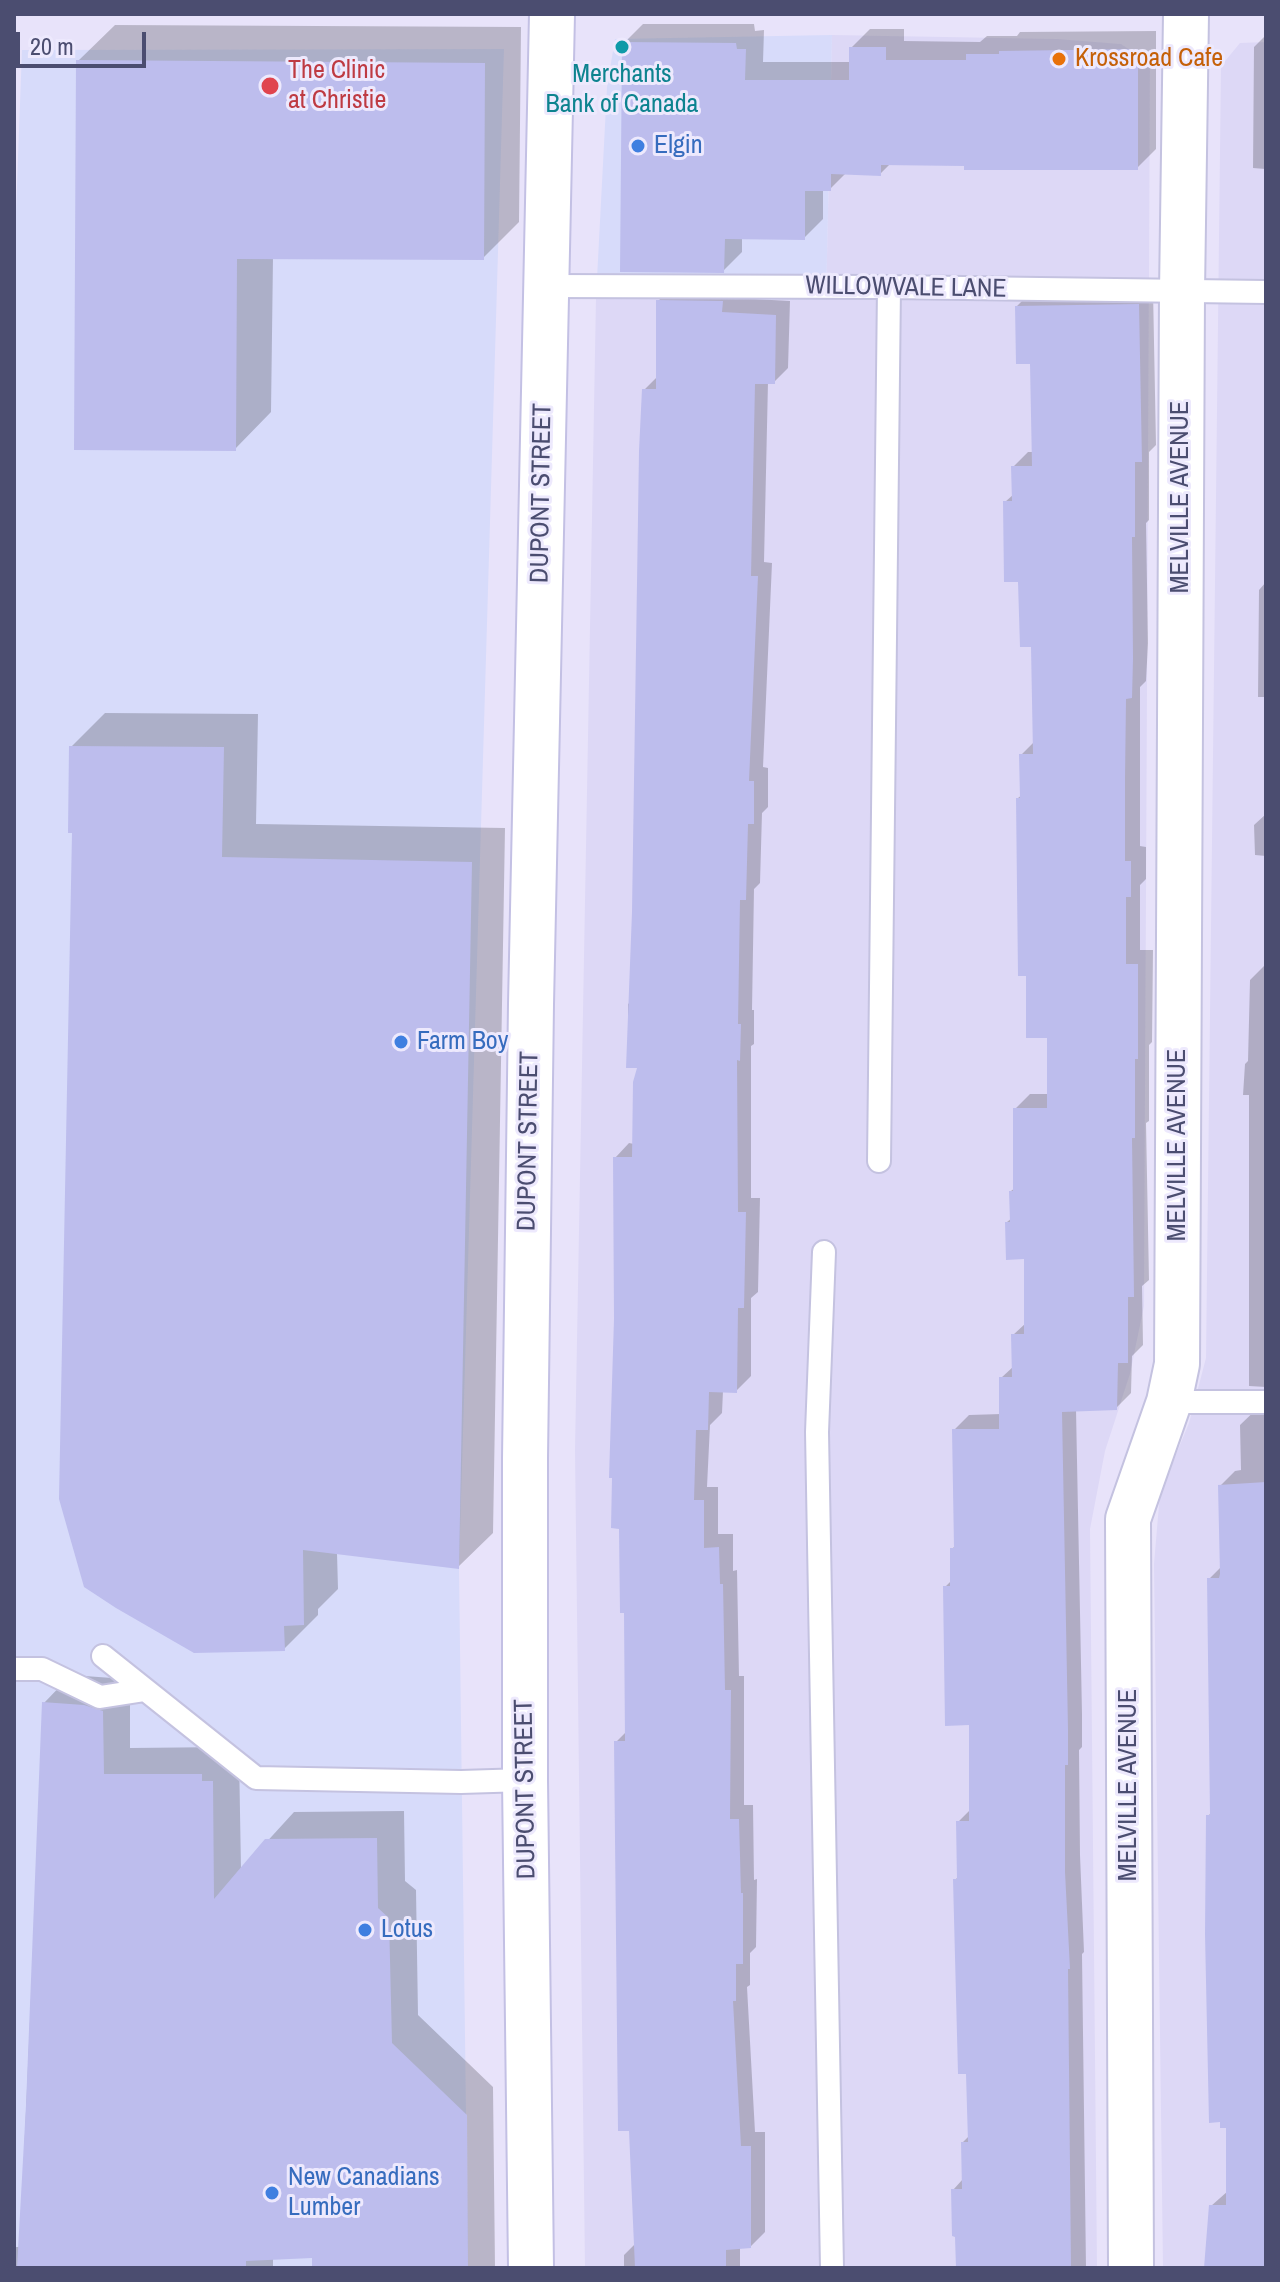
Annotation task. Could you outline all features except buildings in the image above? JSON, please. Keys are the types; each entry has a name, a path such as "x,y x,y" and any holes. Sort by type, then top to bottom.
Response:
{"street":[{"name":"DUPONT STREET","path":"531,2268 525,1780 525,1426 552,14"},
{"name":"MELVILLE AVENUE","path":"1131,2268 1128,1519 1169,1402 1177,1364 1186,14"}],"lane":[{"name":"WILLOWVALE LANE","path":"546,286 1266,292"},
{"path":"879,1161 889,287"},
{"path":"824,1252 817,1432 832,2268"},
{"path":"1169,1402 1266,1402"},
{"path":"103,1656 256,1778 461,1782 525,1780"},
{"path":"14,1669 42,1669 100,1697 145,1690"}],"shaded area":[{"path":"832,35 1058,39 1121,44 1150,63 1144,1306 1130,1374 1105,1451 1090,1529 1097,2268 585,2268 575,1450 596,298 826,300"},
{"path":"832,35 826,300 596,298 607,87 615,39"},
{"path":"1266,42 1266,2268 1163,2268 1154,1564 1160,1493 1189,1423 1206,1358 1221,66 1240,43"},
{"path":"504,49 459,1569 468,2268 14,2268 14,266 22,50"}],"place":[{"name":"Merchants Bank of Canada","path":"622,47"},
{"name":"Krossroad Cafe","path":"1059,59"},
{"name":"The Clinic at Christie","path":"270,86"},
{"name":"Elgin","path":"638,146"},
{"name":"Farm Boy","path":"401,1042"},
{"name":"Lotus","path":"365,1930"},
{"name":"New Canadians Lumber","path":"272,2193"}]}
